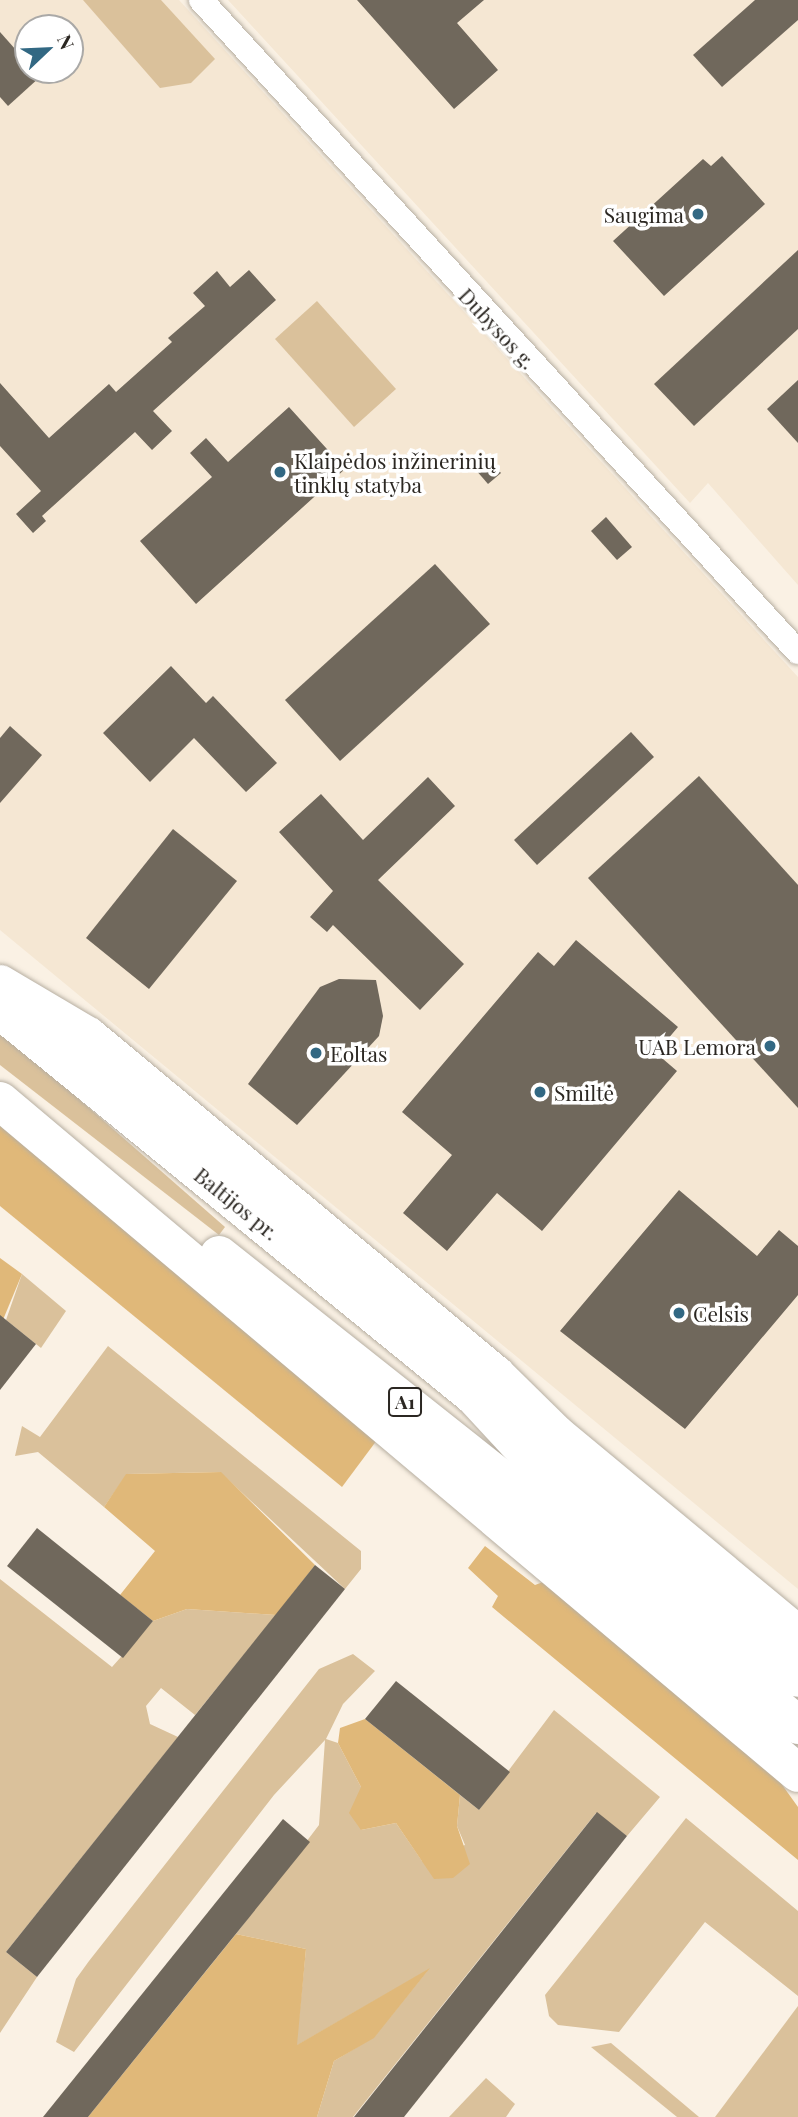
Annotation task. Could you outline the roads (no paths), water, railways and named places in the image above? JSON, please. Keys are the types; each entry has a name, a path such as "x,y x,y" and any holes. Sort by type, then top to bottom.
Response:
{"highway":[{"path":"0,984 88,1036 496,1375 556,1434 798,1635"},
{"name":"Baltijos pr.","path":"0,1010 474,1396"},
{"name":"A1","path":"0,1094 150,1200 505,1481 798,1725"},
{"path":"0,1101 798,1773"},
{"path":"474,1396 556,1434"},
{"name":"A1","path":"474,1396 538,1465 798,1678"}],"street":[{"name":"Dubysos g.","path":"201,0 798,652"}],"place":[{"name":"Saugima","path":"698,214"},
{"name":"Klaipėdos inžinerinių tinklų statyba","path":"280,472"},
{"name":"UAB Lemora","path":"770,1046"},
{"name":"Eoltas","path":"316,1053"},
{"name":"Smiltė","path":"540,1092"},
{"name":"Celsis","path":"679,1313"}]}
